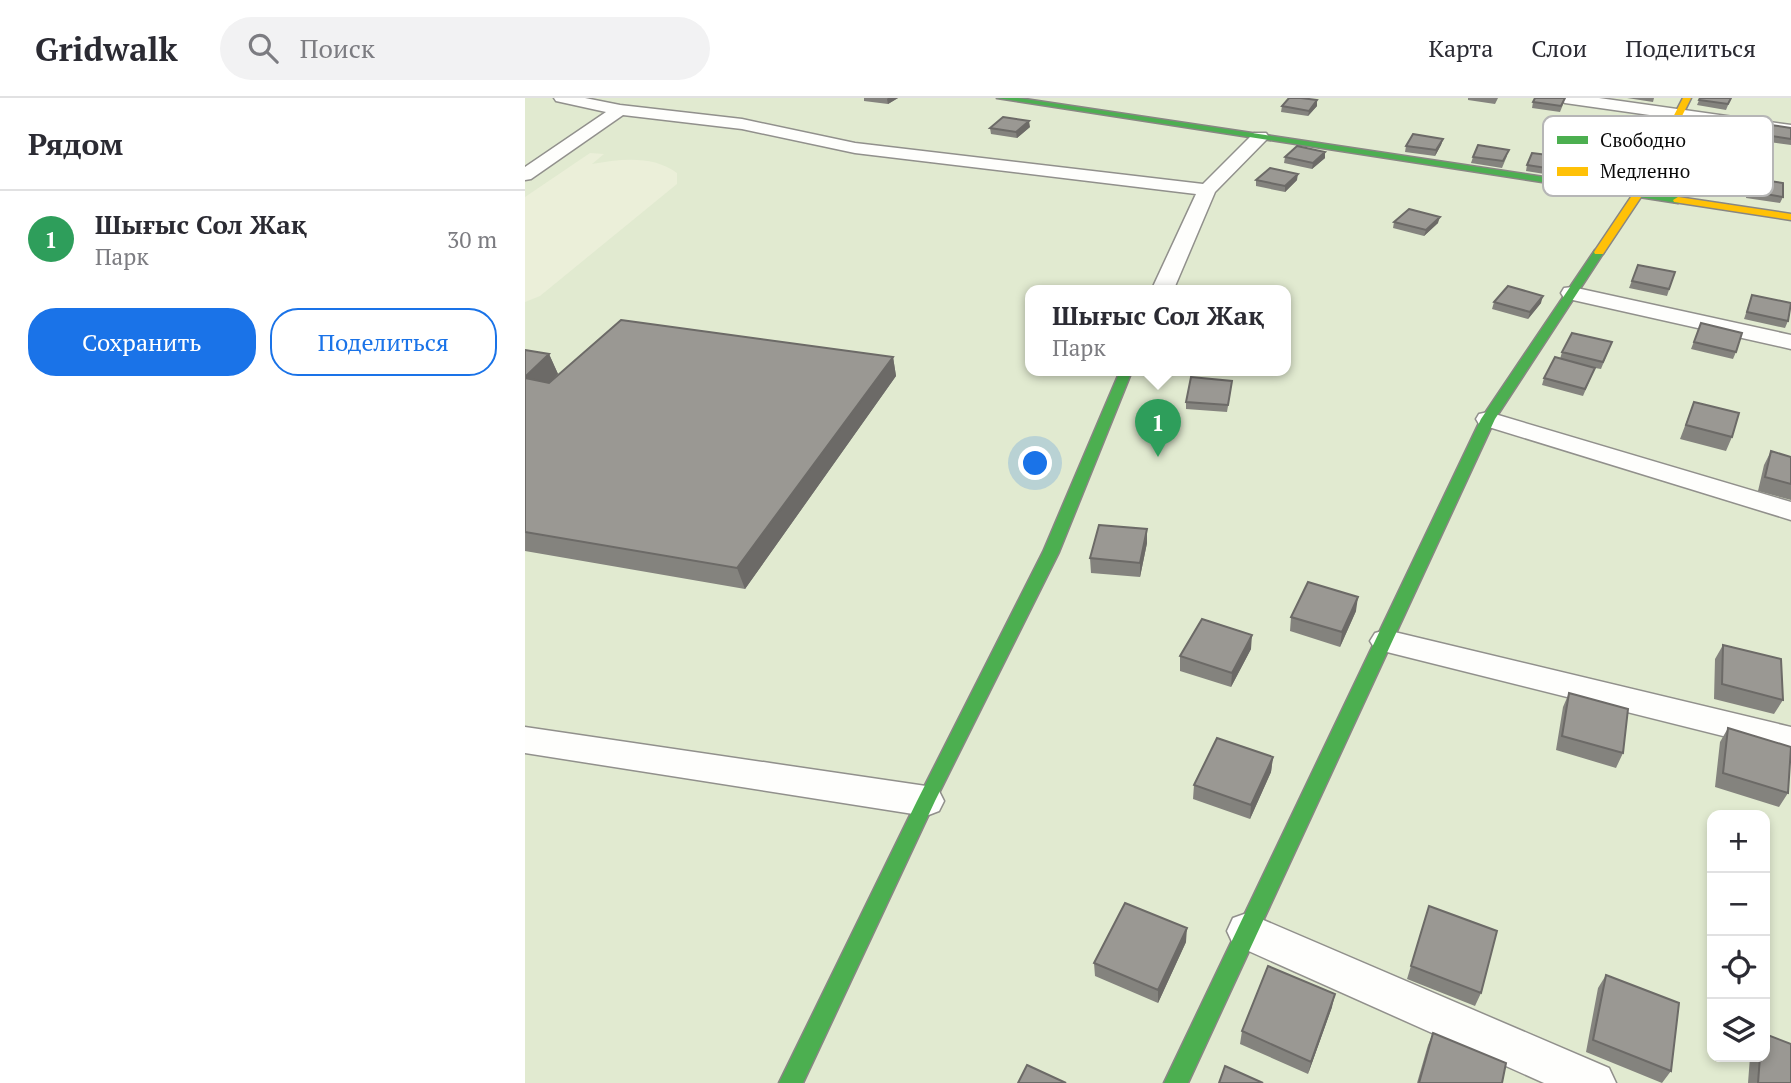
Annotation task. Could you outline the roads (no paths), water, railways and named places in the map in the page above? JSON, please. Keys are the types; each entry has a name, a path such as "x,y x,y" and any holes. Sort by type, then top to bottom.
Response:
{"street":[{"path":"562,98 620,110 742,124 855,148 1207,190"},
{"path":"1001,98 1543,180"},
{"path":"1565,98 1683,106 1728,116"},
{"path":"525,175 620,110"},
{"path":"1773,126 1791,130"},
{"path":"1165,285 1207,190 1259,137"},
{"path":"1176,1083 1488,418 1637,196"},
{"path":"1651,196 1791,217"},
{"path":"1572,293 1791,342"},
{"path":"791,1083 926,800 1051,552 1124,376"},
{"path":"1488,418 1791,510"},
{"path":"1386,640 1791,740"},
{"path":"525,740 926,800"},
{"path":"1247,931 1594,1083"}],"place":[{"name":"Шығыс Сол Жақ","path":"1158,457"}]}
